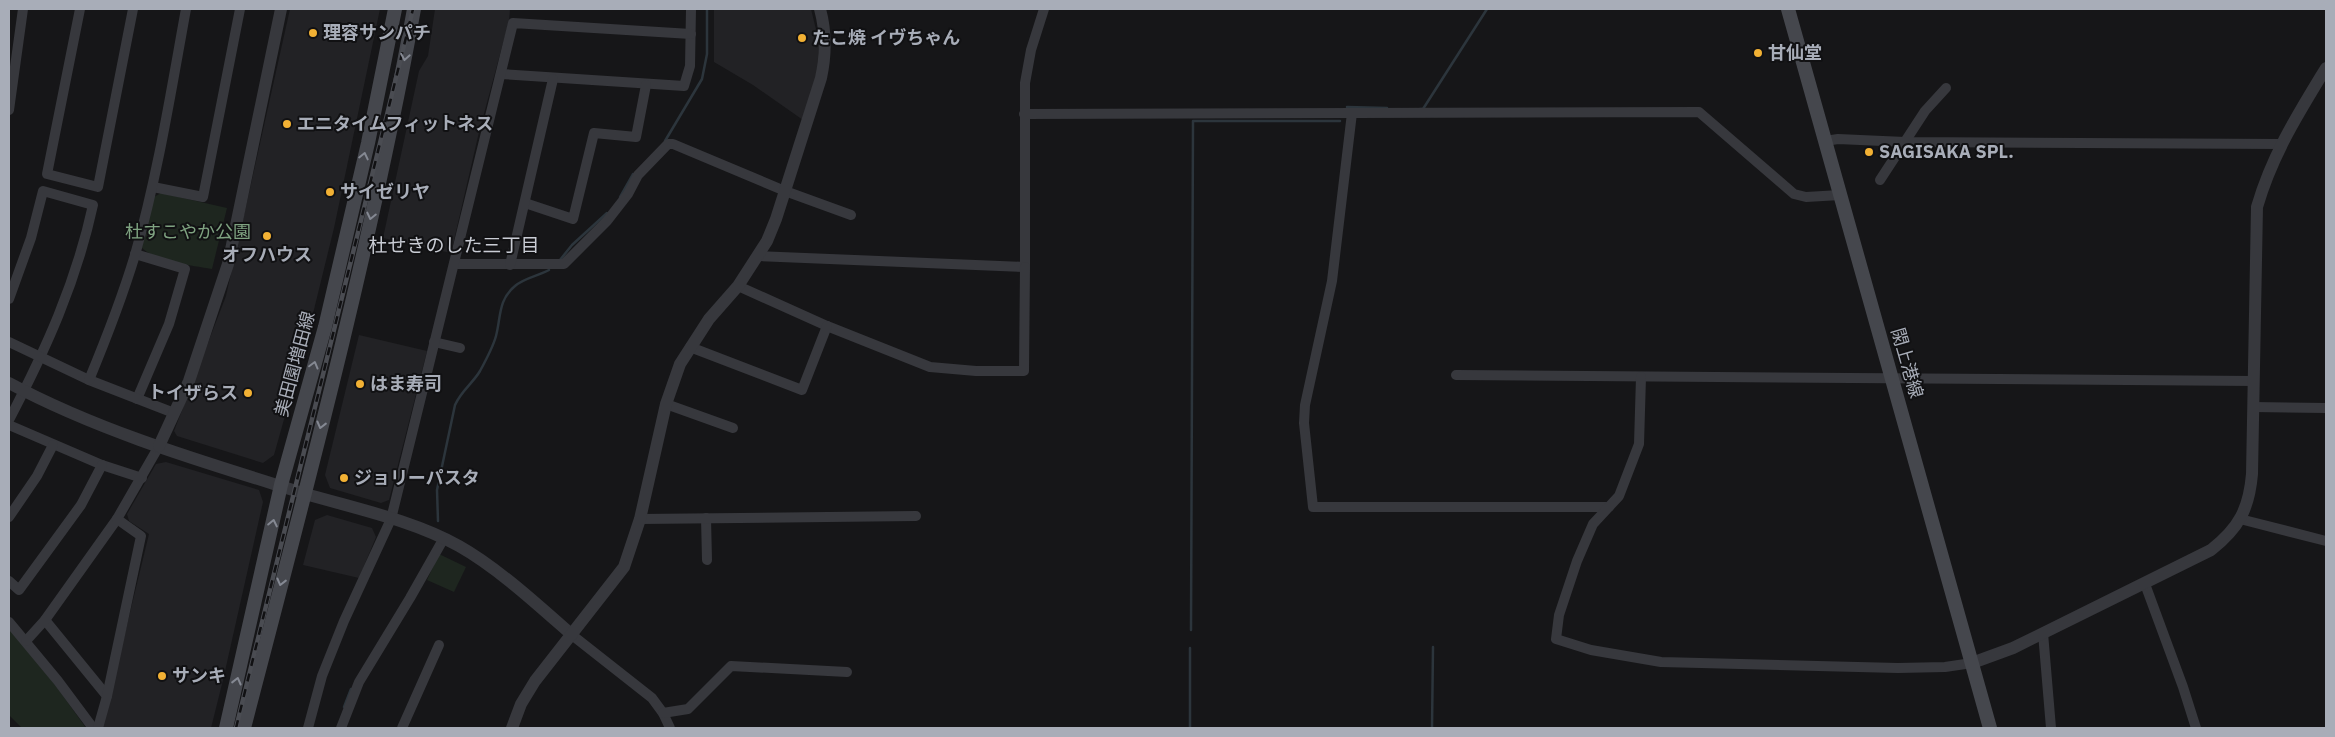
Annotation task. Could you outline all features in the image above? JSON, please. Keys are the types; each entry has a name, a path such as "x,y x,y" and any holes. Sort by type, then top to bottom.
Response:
{"main road":[{"name":"美田園増田線","path":"226,728 281,485 325,327 368,143 395,9"},
{"path":"244,728 304,493 398,100 414,9"},
{"name":"閖上港線","path":"1788,9 1990,728"}],"street":[{"path":"9,110 23,9"},
{"path":"80,9 47,174 98,187 133,9"},
{"path":"89,380 115,316 135,254 152,187 186,9"},
{"path":"152,187 203,197 240,9"},
{"path":"26,641 46,620 118,519 159,446 198,354 228,264 281,9"},
{"path":"501,74 553,79 684,86 690,66 691,9"},
{"path":"512,728 521,704 535,681 624,567 640,519 666,404 675,378 690,347 709,320 738,286 758,256 776,219 823,68 824,38 820,9"},
{"path":"738,286 827,326 930,367 976,371 1024,371 1025,83 1031,50 1044,9"},
{"path":"308,728 322,676 344,621 390,519 513,22 691,34"},
{"path":"1641,378 1639,444 1619,496 1593,524 1559,615 1556,639 1591,650 1661,662 1898,668 1944,667 1972,663 2013,648 2211,550 2227,537 2240,520 2249,499 2251,487 2254,381 2254,248 2257,207 2265,176 2281,144 2324,77"},
{"path":"510,265 553,79"},
{"path":"525,203 573,219 594,133 636,137 646,85"},
{"path":"1880,180 1925,111 1946,88"},
{"path":"1024,114 1699,112 1794,194 1806,198 1840,195"},
{"path":"1352,113 1332,281 1305,405 1304,423 1313,507 1609,507"},
{"path":"1825,141 1838,139 1905,142 2281,144"},
{"path":"454,264 564,264 607,221 628,194 638,175 668,144 851,215"},
{"path":"9,299 31,238 43,191 93,205 76,272 41,358 9,420"},
{"path":"135,254 185,269 169,324 137,399"},
{"path":"758,256 1024,266"},
{"path":"690,347 802,390 827,326"},
{"path":"9,342 89,380 174,413"},
{"path":"434,342 460,348"},
{"path":"1456,376 2254,381"},
{"path":"9,383 103,425 159,446 444,538 483,562 652,698 664,713 670,728"},
{"path":"666,404 733,428"},
{"path":"2253,407 2326,408"},
{"path":"9,425 102,465 142,478"},
{"path":"9,517 37,476 53,445"},
{"path":"9,581 19,590 81,505 102,465"},
{"path":"640,519 916,516"},
{"path":"706,518 706,560"},
{"path":"98,728 107,696 141,536 118,519"},
{"path":"2240,520 2326,541"},
{"path":"341,728 359,682 398,619 444,538"},
{"path":"2145,584 2196,728"},
{"path":"46,620 107,696"},
{"path":"9,622 26,641 93,728"},
{"path":"2043,633 2051,728"},
{"path":"402,728 439,645"},
{"path":"664,713 688,709 731,666 847,672"}],"shaded area":[{"path":"290,9 380,9 334,228 308,334 274,455 263,463 177,436 174,431 226,296"},
{"path":"435,9 510,9 509,21 479,132 451,253 383,238 419,71 428,56"},
{"path":"714,9 811,9 819,42 817,75 803,120 753,85 714,62"},
{"path":"359,335 427,351 389,500 381,503 330,488 325,475"},
{"path":"166,462 259,490 263,502 223,680 211,728 102,728 149,534 129,521 127,514 156,464"},
{"path":"327,515 372,528 376,537 359,578 303,565 315,520"}],"green space":[{"name":"杜すこやか公園","path":"161,193 227,208 212,269 164,259 147,252 141,247 154,197"},
{"path":"439,554 466,567 454,592 427,580"},
{"path":"9,629 56,686 86,728 22,728 9,715"}],"waterway":[{"path":"665,141 702,79 707,54 707,9"},
{"path":"1420,109 1423,109 1487,9"},
{"path":"1347,107 1387,108"},
{"path":"1191,630 1193,121 1340,121"},
{"path":"620,197 633,174"},
{"path":"560,260 572,245 607,213"},
{"path":"438,521 437,490 455,405 460,395 480,371 489,354 496,336 501,309 510,291 519,283 549,270"},
{"path":"1432,728 1433,647"},
{"path":"1190,648 1190,728"},
{"path":"344,707 351,689"}],"railway":[{"path":"236,728 413,9"}],"place":[{"name":"理容サンパチ","path":"313,33"},
{"name":"たこ焼 イヴちゃん","path":"802,38"},
{"name":"甘仙堂","path":"1758,53"},
{"name":"エニタイムフィットネス","path":"287,124"},
{"name":"SAGISAKA SPL.","path":"1869,152"},
{"name":"サイゼリヤ","path":"330,192"},
{"name":"オフハウス","path":"267,236"},
{"name":"はま寿司","path":"360,384"},
{"name":"トイザらス","path":"248,393"},
{"name":"ジョリーパスタ","path":"344,478"},
{"name":"サンキ","path":"162,676"}],"district":[{"name":"杜せきのした三丁目","path":"454,245"}]}
